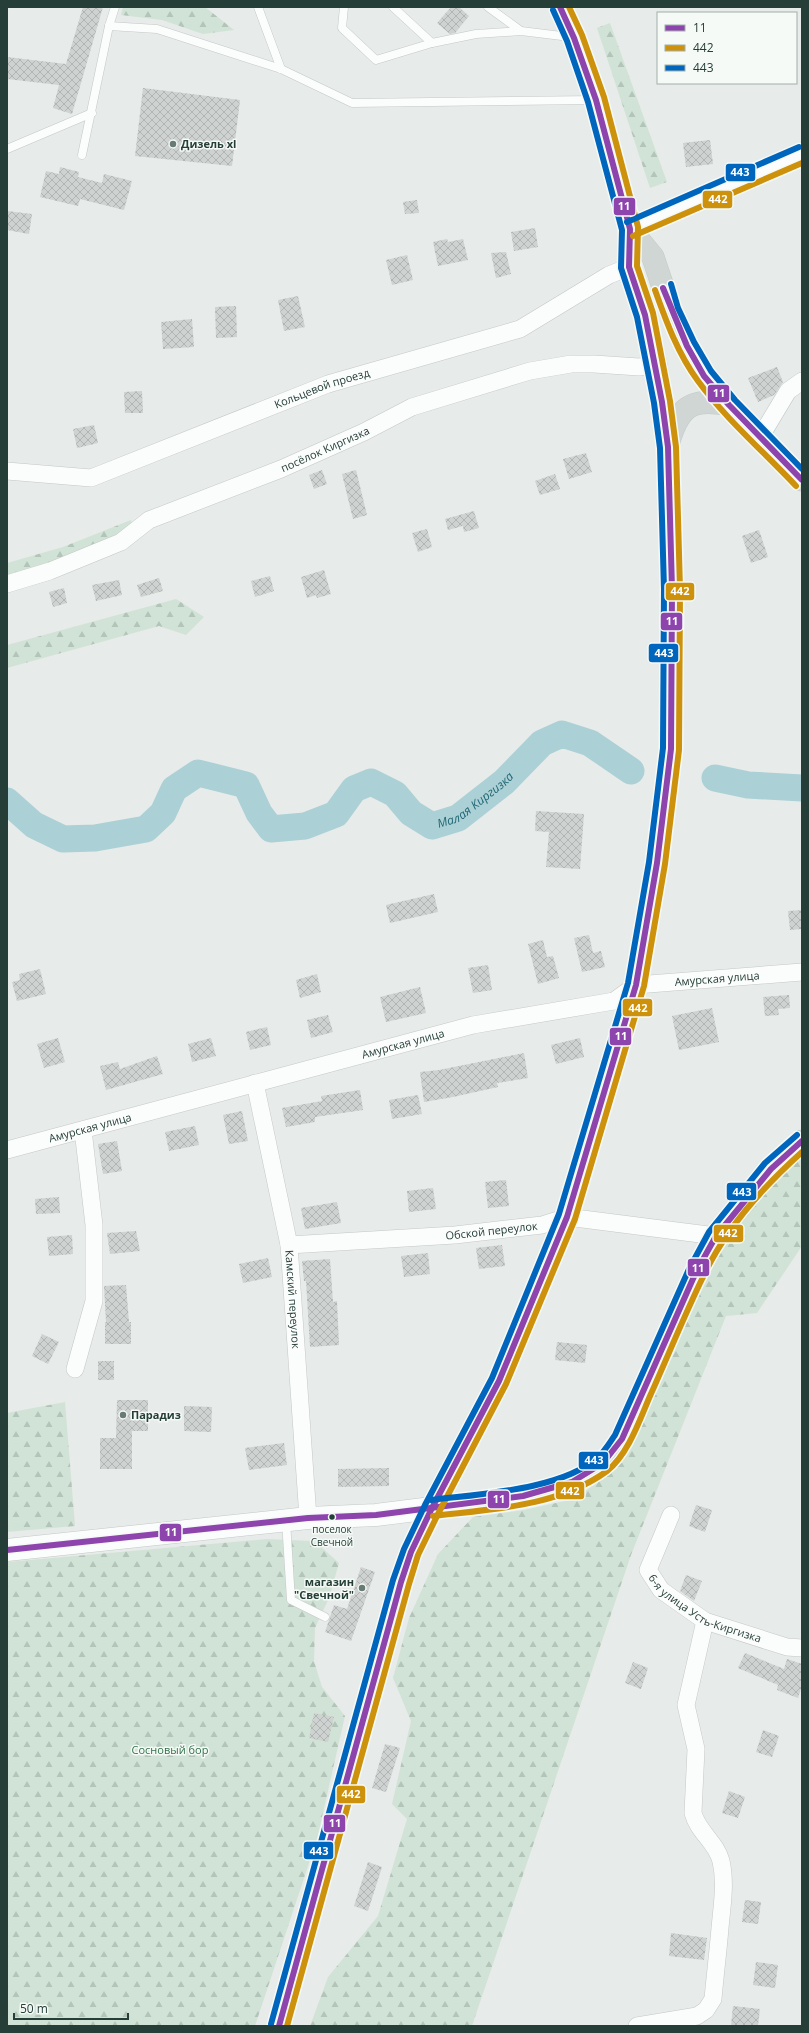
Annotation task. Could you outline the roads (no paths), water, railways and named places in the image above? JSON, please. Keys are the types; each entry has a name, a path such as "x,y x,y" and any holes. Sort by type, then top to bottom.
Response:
{"main road":[{"path":"279,2026 401,1582 411,1552 432,1508 499,1381 567,1217 636,985 657,862 671,749 672,589 668,447 656,365 645,315 629,267 630,229 596,100 574,38 560,7"},
{"path":"630,229 653,257 671,311 686,346 704,376 729,405 761,436 802,480"},
{"path":"668,447 675,423 683,411 696,404 710,401 729,405"},
{"path":"432,1508 523,1496 572,1482 603,1464 622,1440 696,1272 716,1236 771,1169 802,1141"}],"street":[{"path":"630,229 798,159"},
{"name":"Кольцевой проезд","path":"7,471 91,478 328,384 520,329 609,274 629,267"},
{"name":"посёлок Киргизка","path":"7,584 50,571 121,542 149,520 281,469 364,432 412,407 530,371 571,364 639,367 656,365"},
{"path":"761,436 788,391 802,381"},
{"name":"Амурская улица","path":"7,1150 472,1025 614,1002 636,985 802,972"},
{"name":"Камский переулок","path":"255,1083 288,1245 308,1518"},
{"path":"75,1369 94,1301 94,1225 83,1130"},
{"name":"Обской переулок","path":"288,1245 455,1235 542,1225 567,1217 716,1236"},
{"path":"7,1550 308,1518 376,1514 432,1508"},
{"name":"6-я улица Усть-Киргизка","path":"671,1515 648,1570 661,1590 705,1621 787,1647 802,1648"},
{"path":"637,2026 697,2016 706,2010 713,1999 724,1892 722,1870 720,1859 714,1847 695,1822 693,1813 696,1748 686,1705 705,1621"}],"lane":[{"path":"82,155 109,26 115,7"},
{"path":"258,7 281,69"},
{"path":"344,7 342,28 376,60 432,43 476,34 521,30 574,38"},
{"path":"393,7 432,43"},
{"path":"488,7 521,30"},
{"path":"109,26 157,29 281,69 352,103 596,100"},
{"path":"7,149 92,113"},
{"path":"286,1521 291,1600 325,1617"}],"waterway":[{"name":"Малая Киргизка","path":"7,801 34,825 63,839 95,838 146,829 163,813 174,789 198,773 246,785 259,813 271,829 305,826 336,814 354,789 371,782 395,794 411,813 432,826 458,818 504,782 542,743 562,734 590,743 631,771"},
{"name":"Малая Киргизка","path":"715,778 748,785 802,788"}],"place":[{"name":"Дизель xl","path":"173,144"},
{"name":"Парадиз","path":"123,1415"},
{"name":"поселок Свечной","path":"332,1517"},
{"name":"магазин \"Свечной\"","path":"362,1588"}],"park label":[{"name":"Сосновый бор","path":"170,1750"}]}
